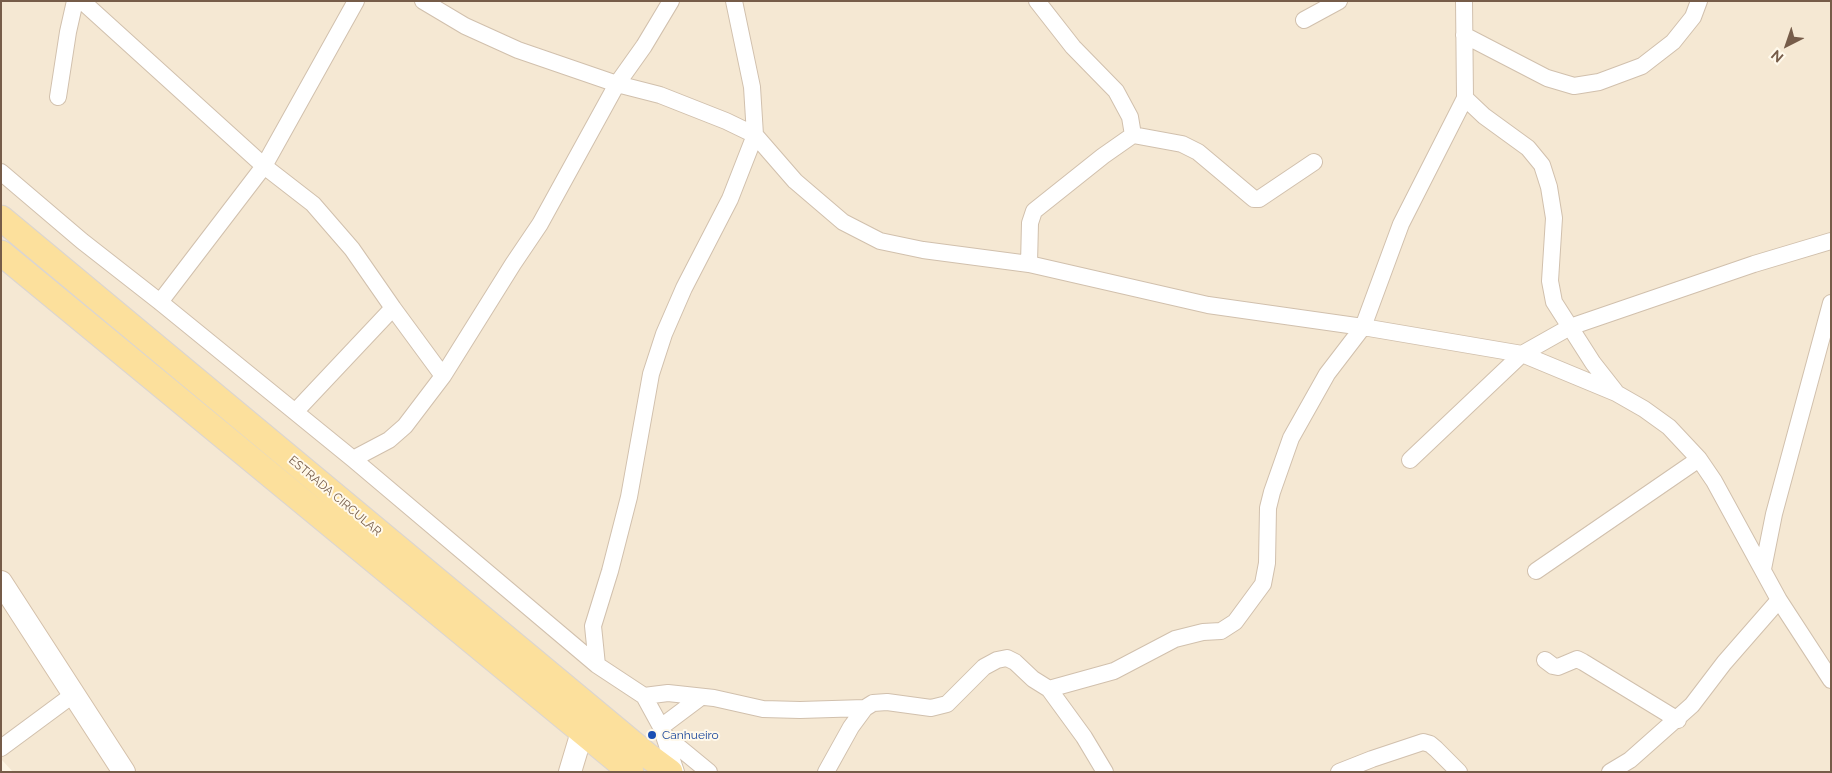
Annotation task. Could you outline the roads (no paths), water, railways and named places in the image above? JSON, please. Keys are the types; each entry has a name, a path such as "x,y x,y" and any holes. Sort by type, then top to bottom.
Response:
{"main road":[{"name":"ESTRADA CIRCULAR","path":"1,218 670,772"},
{"name":"ESTRADA CIRCULAR","path":"1,253 631,772"}],"street":[{"path":"58,97 66,42 75,1"},
{"path":"82,1 264,166 313,204 352,249 443,376"},
{"path":"160,302 264,166 356,1"},
{"path":"424,1 465,26 518,50 617,84 660,95 726,120 755,135 795,181 843,222 880,240 923,250 1028,264 1208,305 1363,327 1522,354 1616,393 1644,409 1669,427 1699,459 1714,481 1779,600 1831,680"},
{"path":"353,459 389,440 400,430 443,376 540,224 617,84 644,46 671,1"},
{"path":"597,665 592,626 610,571 628,497 651,374 664,334 684,288 730,199 755,135 752,88 734,1"},
{"path":"1037,1 1073,47 1116,91 1130,117 1133,135"},
{"path":"1304,20 1339,1"},
{"path":"1049,689 1114,671 1175,639 1203,632 1221,631 1235,622 1263,584 1267,563 1268,508 1291,438 1327,374 1363,327 1401,224 1465,98 1463,1"},
{"path":"1464,35 1548,78 1574,86 1599,82 1642,66 1673,42 1693,17 1699,1"},
{"path":"1465,98 1484,116 1528,148 1542,165 1549,187 1554,218 1550,281 1554,302 1593,363 1616,393"},
{"path":"1028,264 1030,223 1034,211 1103,156 1133,135 1182,144 1198,152 1254,199 1259,199 1314,162"},
{"path":"1,172 82,241 353,459 597,665 644,696 663,731 676,772"},
{"path":"1410,460 1522,354 1570,327 1754,264 1831,241"},
{"path":"295,412 393,308"},
{"path":"1763,569 1778,498 1830,312"},
{"path":"1536,571 1699,459"},
{"path":"1,582 124,772"},
{"path":"1610,772 1630,760 1678,720 1779,600"},
{"path":"568,640 592,626"},
{"path":"826,772 851,727 865,708 873,703 887,702 932,708 947,704 984,667 997,660 1008,658 1033,679 1049,689 1084,737 1105,772"},
{"path":"1545,660 1558,667 1577,659 1678,720"},
{"path":"644,696 668,692 701,696 763,709 865,708"},
{"path":"1,748 74,694"},
{"path":"663,731 701,696"},
{"path":"663,731 709,772"},
{"path":"570,772 582,732"},
{"path":"1339,772 1424,742 1436,749 1459,772"}],"place":[{"name":"Canhueiro","path":"652,735"}]}
